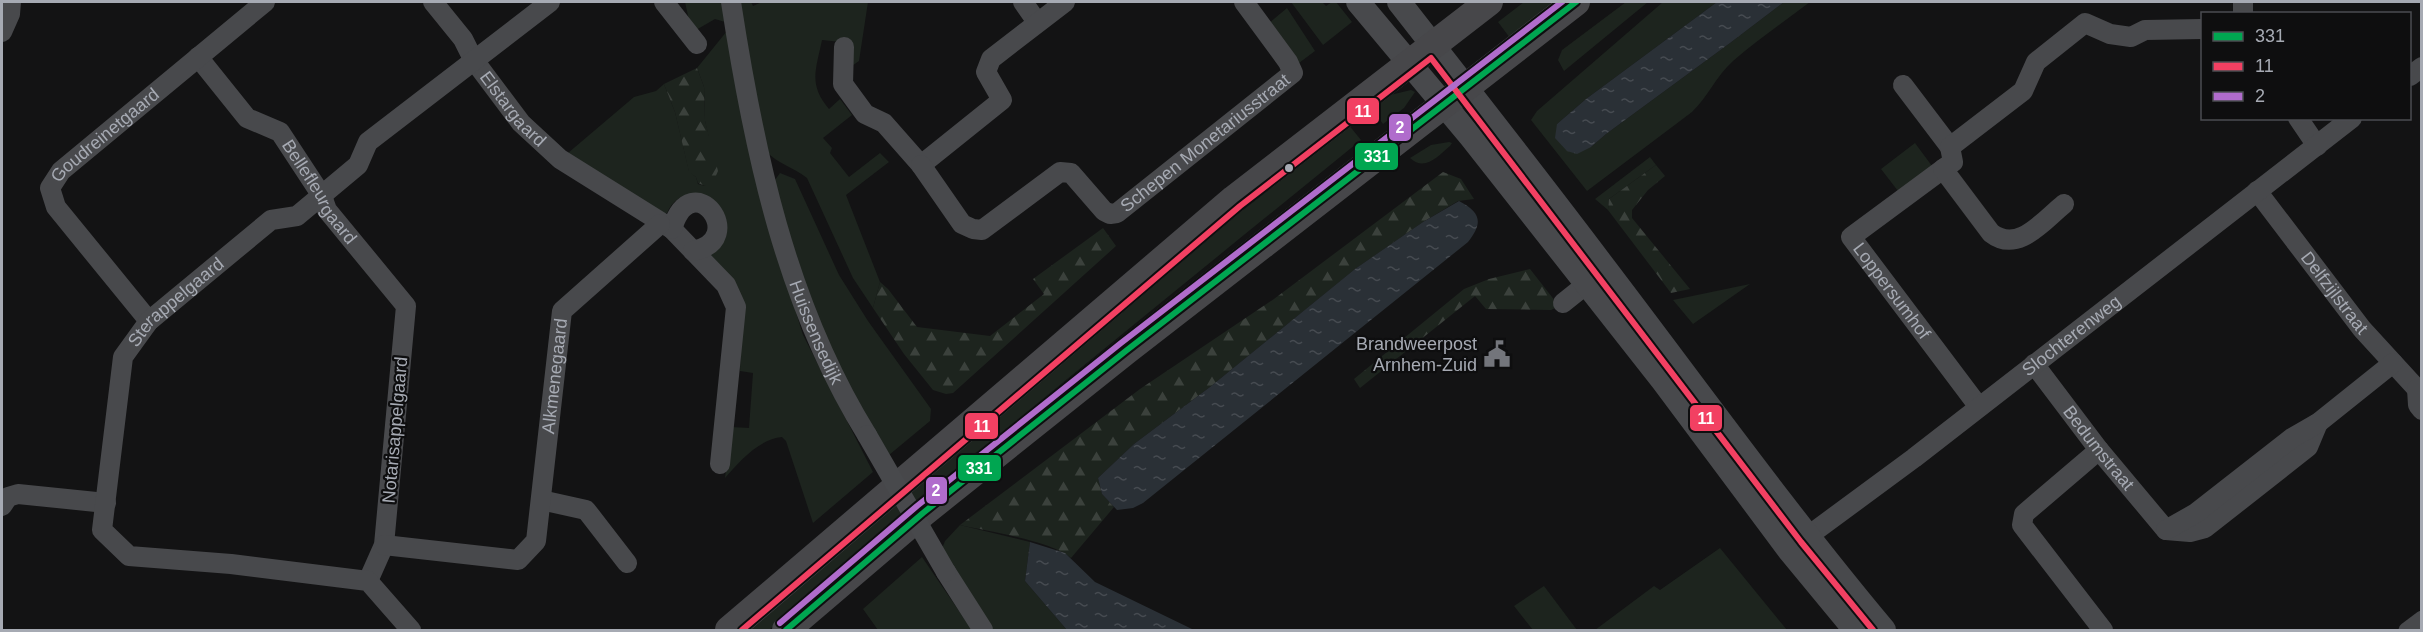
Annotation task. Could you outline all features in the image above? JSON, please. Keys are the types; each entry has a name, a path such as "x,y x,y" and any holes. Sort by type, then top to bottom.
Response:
{"main road":[{"path":"729,630 1234,199 1489,2"},
{"path":"786,630 923,513 1136,343 1576,2"}],"street":[{"path":"2,32 10,14 11,2"},
{"name":"Goudreinetgaard","path":"149,321 56,207 50,188 61,171 128,118 265,2"},
{"name":"Elstargaard","path":"433,2 463,39 473,59 521,123 555,155 666,226"},
{"name":"Sterappelgaard","path":"368,581 231,564 129,556 102,530 123,357 149,321 272,220 297,216 358,165 368,142 550,2"},
{"path":"664,2 697,44"},
{"name":"Huissensedijk","path":"731,2 756,139 787,263 817,340 844,397 946,572 983,630"},
{"path":"1023,2 1037,22"},
{"path":"921,165 1002,100 986,72 991,59 1065,2"},
{"name":"Schepen Monetariusstraat","path":"844,47 843,84 865,114 884,123 921,165 962,224 982,230 1060,172 1071,173 1104,211 1110,214 1117,213 1293,73 1288,62 1244,2"},
{"path":"1358,2 1409,63 1454,95 1605,269 1679,369 1855,630"},
{"path":"1399,2 1433,45 1454,95 1586,285 1798,543 1884,630"},
{"path":"1950,147 2023,91 2036,62 2085,23 2110,34 2131,37 2145,30 2201,29"},
{"name":"Bellefleurgaard","path":"198,57 247,118 280,132 321,196 327,210 386,282"},
{"path":"1903,85 1950,147 1953,162 1943,169 1991,233 2000,240 2011,242 2022,238 2064,204"},
{"path":"2299,120 2317,146"},
{"name":"Slochterenweg","path":"1798,543 1979,407 2350,120"},
{"name":"Loppersumhof","path":"1943,169 1851,237 1979,407"},
{"name":"Delfzijlstraat","path":"2257,191 2362,328 2419,391 2418,405 2421,410"},
{"name":"Alkmenegaard","path":"384,545 518,560 536,541 562,311 666,226 687,204 700,203 710,208 718,220 718,230 710,244 693,251"},
{"path":"666,226 726,285 736,307 720,464"},
{"path":"1563,303 1605,269"},
{"name":"Notarisappelgaard","path":"368,581 384,545 406,306 386,282"},
{"name":"Bedumstraat","path":"2034,364 2099,450 2166,530 2190,532 2205,528 2308,447 2318,423 2393,363"},
{"path":"2099,450 2024,514 2022,525 2103,630"},
{"path":"2,507 8,497 18,494 106,503"},
{"path":"541,500 586,510 627,563"},
{"path":"368,581 411,630"},
{"path":"2406,630 2421,618"}],"green space":[{"path":"685,2 722,2 725,22 715,19 696,30 691,29"},
{"path":"738,2 751,2 753,6 762,2 868,2 859,61 849,68 850,43 822,40 815,76 818,92 829,109 840,99 852,115 823,138 832,148 830,153 849,177 880,153 889,162 846,195 880,282 873,308 853,278 807,178 766,151"},
{"path":"1291,2 1322,2 1326,6 1336,2 1352,22 1323,45"},
{"path":"1524,2 1556,2 1510,38 1498,22"},
{"path":"1626,2 1648,2 1564,71 1558,60 1562,50"},
{"path":"1663,2 1717,2 1586,99 1557,124 1591,147 1784,2 1810,2 1733,61 1692,112 1587,191 1531,120 1537,111"},
{"path":"1287,8 1315,51 1299,63 1269,23"},
{"path":"727,31 760,197 803,335 873,472 813,523 786,441 782,437 765,442 758,447 725,478 731,427 749,428 753,373 740,371 741,337 706,251 720,207 706,197 691,194 677,199 667,213 657,214 568,153 634,97 656,91 664,84 675,112 689,171 696,177 698,184 705,186 709,138 705,121 704,87 697,68"},
{"path":"697,68 704,87 705,121 718,171 714,180 705,186 698,183 696,177 689,172 675,112 664,84"},
{"path":"1411,90 1415,92 1404,108 1383,124 1370,107 1386,96"},
{"path":"1348,124 1361,140 989,444 769,630 747,630 1137,294"},
{"path":"1452,143 1450,146 1431,161 1421,163 1410,158 1431,145"},
{"path":"1915,143 1932,166 1898,191 1881,169"},
{"path":"1650,157 1656,165 1609,199 1608,210 1595,199"},
{"path":"1656,165 1665,176 1648,190 1632,210 1632,218 1690,289 1671,293 1608,210 1609,199"},
{"path":"1443,172 1461,179 1474,199 1458,201 1355,269 1210,387 1134,444 1098,478 1102,494 1114,507 1071,558 1062,552 1035,542 960,525 1140,389 1274,299"},
{"path":"780,173 795,179 839,275 868,321 931,409 930,421 889,455 869,424 807,306 772,184"},
{"path":"1103,228 1116,246 953,393 946,394 933,390 904,354 873,308 880,282 917,327 990,336 1044,294 1033,279"},
{"path":"1530,269 1559,306 1551,310 1486,309 1475,296 1360,388 1354,379 1464,289 1489,279"},
{"path":"1750,284 1693,324 1673,300"},
{"path":"960,525 1030,542 1025,581 1067,630 988,630 941,551 945,541"},
{"path":"1720,548 1787,630 1595,630 1654,586 1660,590"},
{"path":"922,557 972,630 878,630 863,609"},
{"path":"1544,586 1577,630 1533,630 1514,606"}],"water":[{"path":"1717,2 1784,2 1591,147 1577,154 1567,151 1555,138 1557,124 1586,99"},
{"path":"1459,201 1472,209 1477,218 1476,229 1468,242 1143,503 1133,508 1117,510 1102,494 1098,478 1134,444 1210,387 1355,269 1423,222"},
{"path":"1030,542 1065,553 1095,582 1194,630 1067,630 1025,581"}],"transit line":[{"name":"2","path":"780,623 917,506 1121,343 1562,2"},
{"name":"331","path":"786,630 923,513 1127,350 1576,2"},
{"name":"11","path":"742,630 1240,206 1431,58 1801,542 1873,630"}],"place":[{"name":"Brandweerpost Arnhem-Zuid","path":"1497,354"}]}
